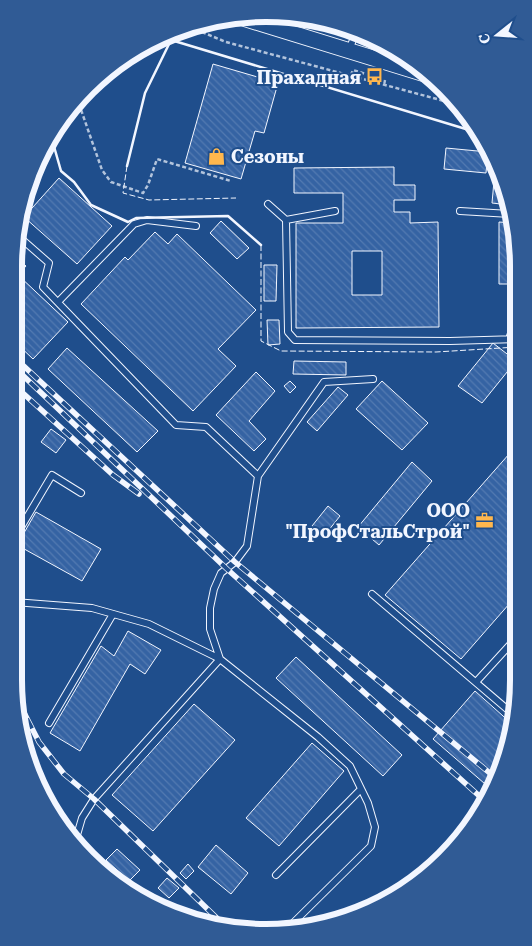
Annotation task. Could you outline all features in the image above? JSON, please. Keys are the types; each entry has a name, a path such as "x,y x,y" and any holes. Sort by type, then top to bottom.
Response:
{"street":[{"path":"257,23 408,69"}],"lane":[{"path":"348,51 353,38"},
{"path":"268,204 286,220 288,332 295,340 508,339 510,334"},
{"path":"286,220 335,211"},
{"path":"460,211 504,214"},
{"path":"58,302 134,224 147,220 196,226"},
{"path":"24,241 49,263 43,287 176,425 206,427 258,476"},
{"path":"220,659 210,629 210,608 221,573 235,562 246,546 258,476 324,382 373,379"},
{"path":"22,526 52,475 81,493"},
{"path":"372,594 507,709"},
{"path":"22,603 92,608 149,624 220,659 350,766 368,803 375,827 371,846 297,921"},
{"path":"49,723 113,614"},
{"path":"476,682 510,645"},
{"path":"77,834 82,818 94,799 220,659"},
{"path":"276,875 361,789"}],"path":[{"path":"200,32 226,42 445,101"},
{"path":"351,75 353,70 385,80 384,85"},
{"path":"80,108 102,170 111,182 143,193 148,185 157,159 231,181"}],"building":[{"path":"213,64 278,83 264,133 255,131 241,179 185,163"},
{"path":"446,148 481,151 487,164 486,173 444,169"},
{"path":"394,167 394,185 415,185 415,200 394,200 394,212 410,212 410,223 438,222 439,327 296,328 296,223 343,223 343,193 294,193 294,168","holes":["352,251 382,251 382,295 352,295"]},
{"path":"59,178 112,226 77,264 27,219 29,212"},
{"path":"494,181 501,204 492,203"},
{"path":"221,221 249,248 237,259 210,233"},
{"path":"499,222 506,222 510,284 499,284"},
{"path":"155,232 168,244 177,234 256,310 218,349 236,366 193,411 81,304 125,257 128,260"},
{"path":"22,263 26,266 22,270"},
{"path":"264,265 277,265 276,301 264,301"},
{"path":"22,279 68,322 33,359 22,349"},
{"path":"267,320 279,320 280,344 268,345"},
{"path":"493,343 510,356 510,368 482,403 458,386"},
{"path":"67,348 158,431 137,452 48,369"},
{"path":"294,361 346,362 346,375 293,374"},
{"path":"256,372 275,391 249,421 266,439 254,451 216,415"},
{"path":"290,381 296,387 290,393 284,386"},
{"path":"382,381 428,423 402,450 356,409"},
{"path":"338,387 348,395 317,431 307,422"},
{"path":"51,429 66,440 56,453 41,442"},
{"name":"ООО \"ПрофСтальСтрой\"","path":"510,453 510,603 461,659 385,595"},
{"path":"412,462 432,481 379,545 358,527"},
{"path":"328,506 340,516 324,536 312,526"},
{"path":"36,512 101,549 82,581 22,548 22,536"},
{"path":"128,631 161,650 145,674 130,664 80,751 50,733 101,646 114,656"},
{"path":"296,657 402,755 383,776 276,678"},
{"path":"475,691 506,719 497,758 486,784 433,739"},
{"path":"194,704 235,740 153,831 112,795"},
{"path":"312,743 344,771 279,846 246,818"},
{"path":"216,845 248,873 231,894 198,867"},
{"path":"117,849 140,870 129,881 106,860"},
{"path":"188,864 194,871 186,879 180,873"},
{"path":"167,878 179,888 169,898 158,888"}],"railway":[{"path":"22,364 235,562 491,774"},
{"path":"22,375 227,569 480,796"},
{"path":"22,392 113,475 139,494"},
{"path":"25,715 39,742 64,774 94,799 218,919"}],"fence":[{"path":"127,166 123,193 149,200 236,198"},
{"path":"261,245 261,341 281,351 436,352 510,347"}],"wall":[{"path":"174,41 467,129"},
{"path":"127,166 145,93 170,43"},
{"path":"54,146 61,171 74,182 91,205 128,222 136,218 228,216 261,245"}],"place":[{"name":"Прахадная","path":"375,77"},
{"name":"Сезоны","path":"217,156"},
{"name":"ООО \"ПрофСтальСтрой\"","path":"484,520"}]}
